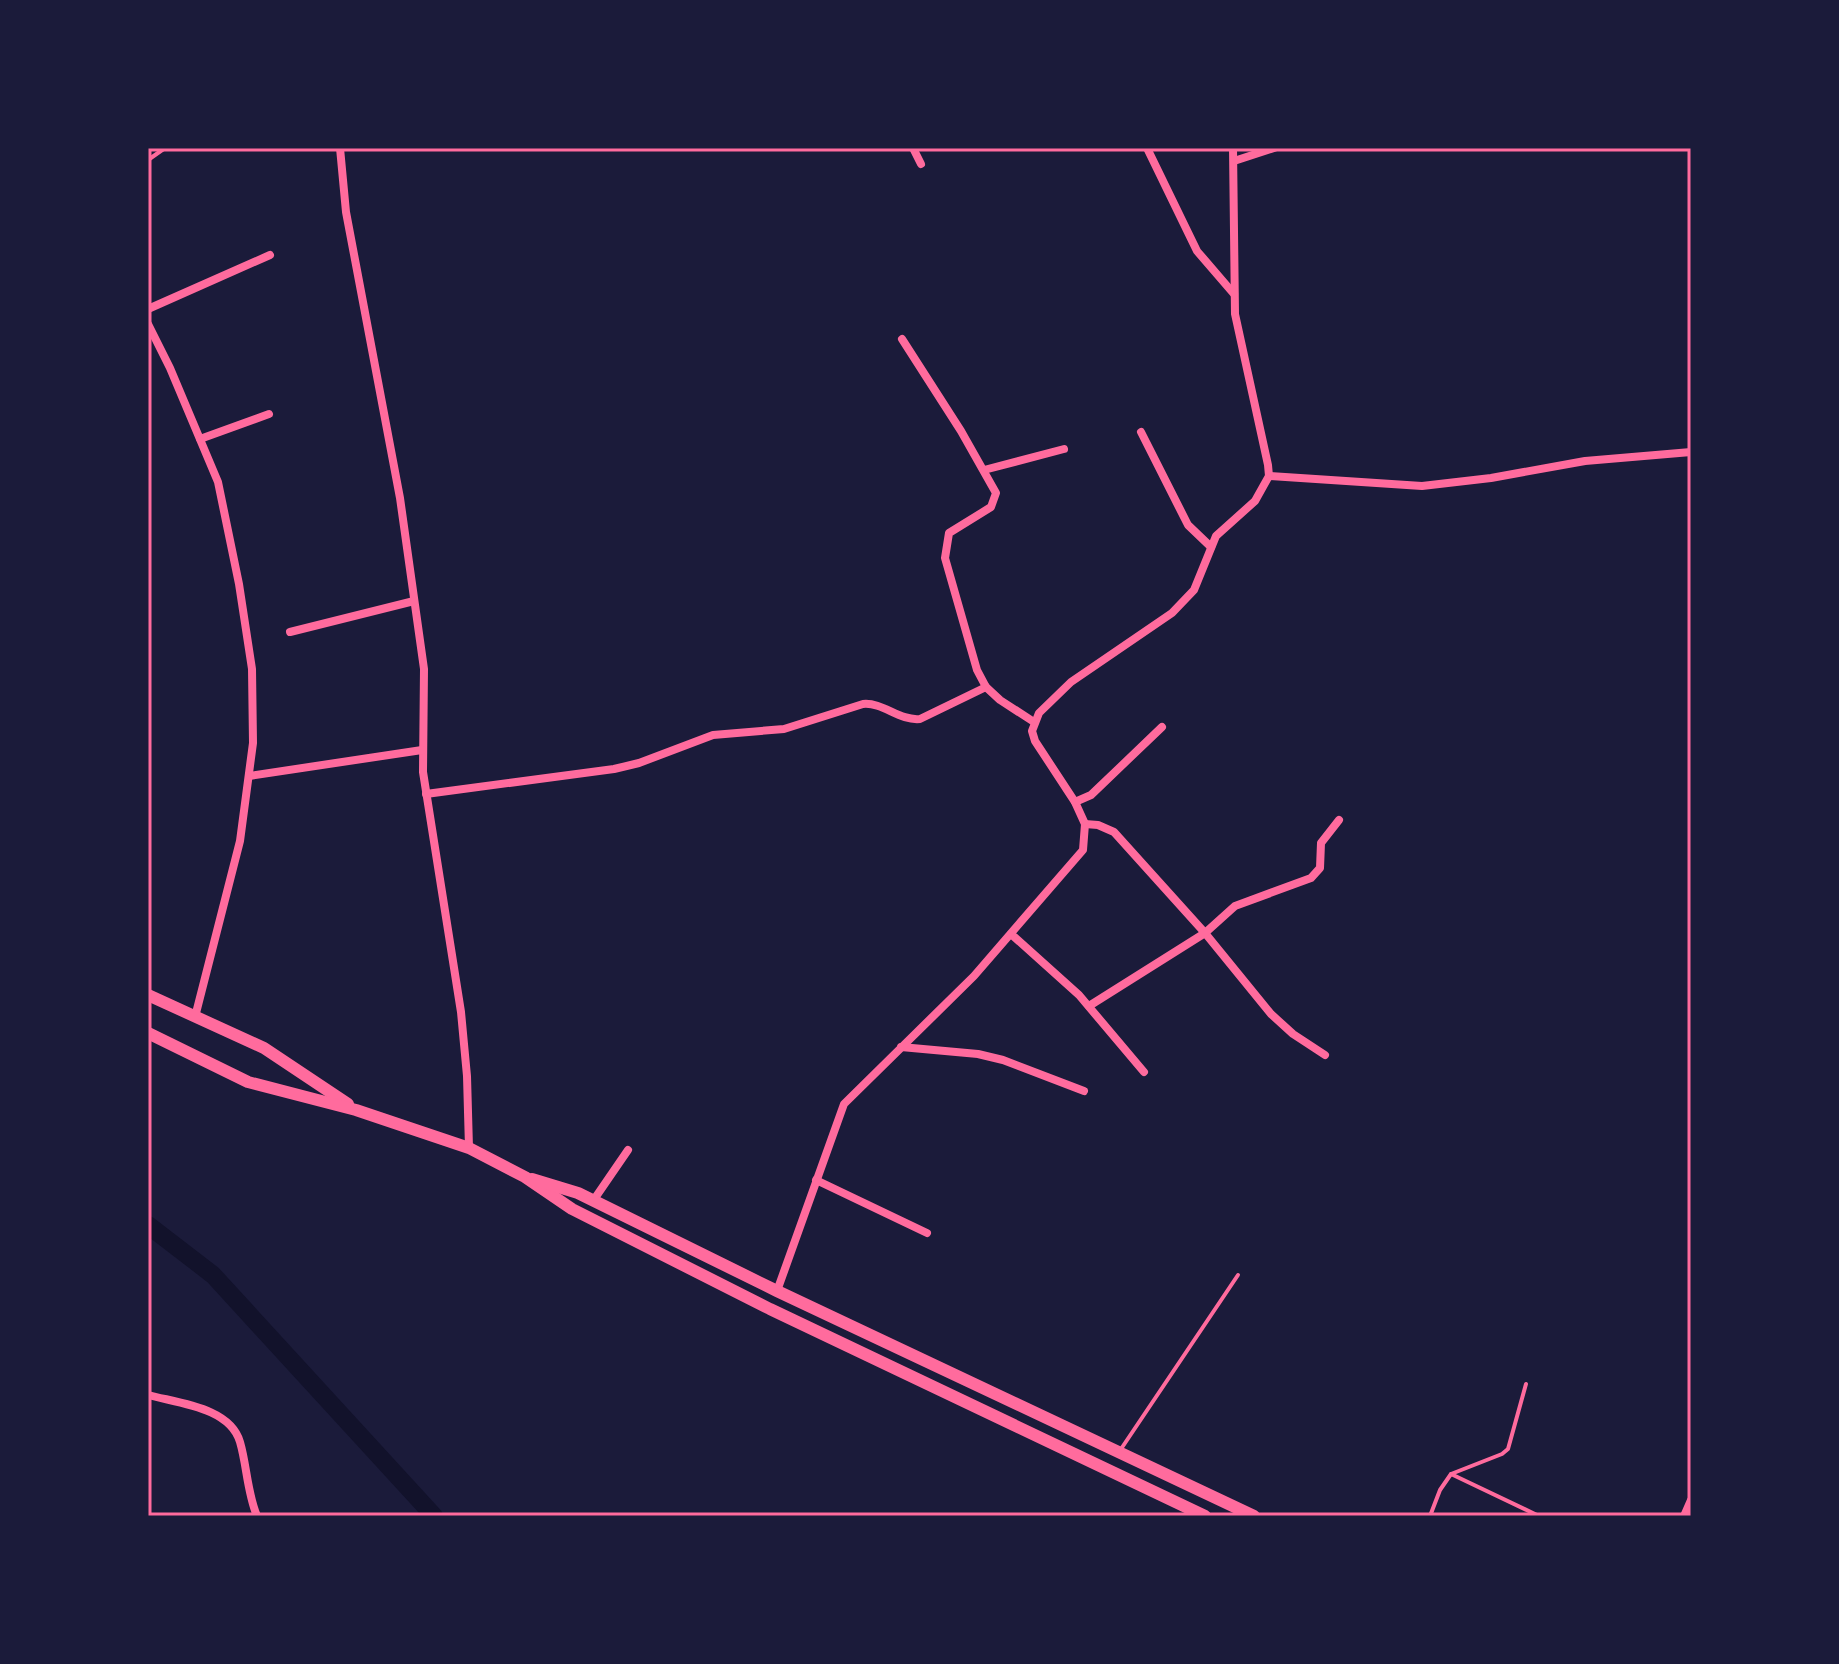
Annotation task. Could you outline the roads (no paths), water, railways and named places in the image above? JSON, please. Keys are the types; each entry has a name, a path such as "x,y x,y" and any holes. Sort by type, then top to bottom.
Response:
{"main road":[{"path":"148,995 264,1048 356,1110"},
{"path":"153,1035 248,1082 356,1110 469,1148 525,1177 572,1209 770,1309 1205,1516"},
{"path":"525,1177 569,1189 777,1291 1254,1516"}],"street":[{"path":"340,148 346,212 400,498 424,669 422,750 426,794 461,1012 469,1148"},
{"path":"913,148 921,164"},
{"path":"1147,148 1197,251 1235,295"},
{"path":"777,1291 844,1104 974,976 1083,850 1085,824 1075,802 1035,741 1032,731 1039,713 1071,682 1179,607 1200,580 1211,547 1225,526 1255,501 1269,476 1237,331 1233,148"},
{"path":"1234,161 1274,148"},
{"path":"148,309 270,255"},
{"path":"148,324 218,482 252,669 254,707 249,776 235,868 195,1017"},
{"path":"902,339 996,493 994,504 949,533 945,558 977,670 986,687 1034,722"},
{"path":"200,439 269,414"},
{"path":"1141,432 1188,525 1211,547"},
{"path":"984,470 1064,449"},
{"path":"1269,476 1422,486 1491,478 1585,461 1691,452"},
{"path":"290,632 414,601"},
{"path":"426,794 614,769 639,763 713,735 784,729 863,704 873,703 910,720 920,719 986,687"},
{"path":"1075,802 1091,795 1162,727"},
{"path":"249,776 422,750"},
{"path":"1089,1006 1205,933 1235,906 1311,878 1317,873 1321,843 1339,820"},
{"path":"1085,824 1098,825 1114,832 1205,933 1282,1026 1325,1055"},
{"path":"1011,934 1089,1006 1144,1072"},
{"path":"901,1047 978,1054 1003,1060 1084,1091"},
{"path":"593,1201 628,1150"},
{"path":"816,1180 927,1233"},
{"path":"148,1395 213,1413 228,1423 239,1438 257,1516"},
{"path":"1684,1516 1691,1500"}],"lane":[{"path":"148,160 165,148"},
{"path":"1119,1452 1238,1275"},
{"path":"1430,1516 1440,1490 1451,1474 1508,1449 1526,1384"},
{"path":"1451,1474 1539,1516"}],"waterway":[{"path":"148,1225 213,1275 434,1516"}]}
